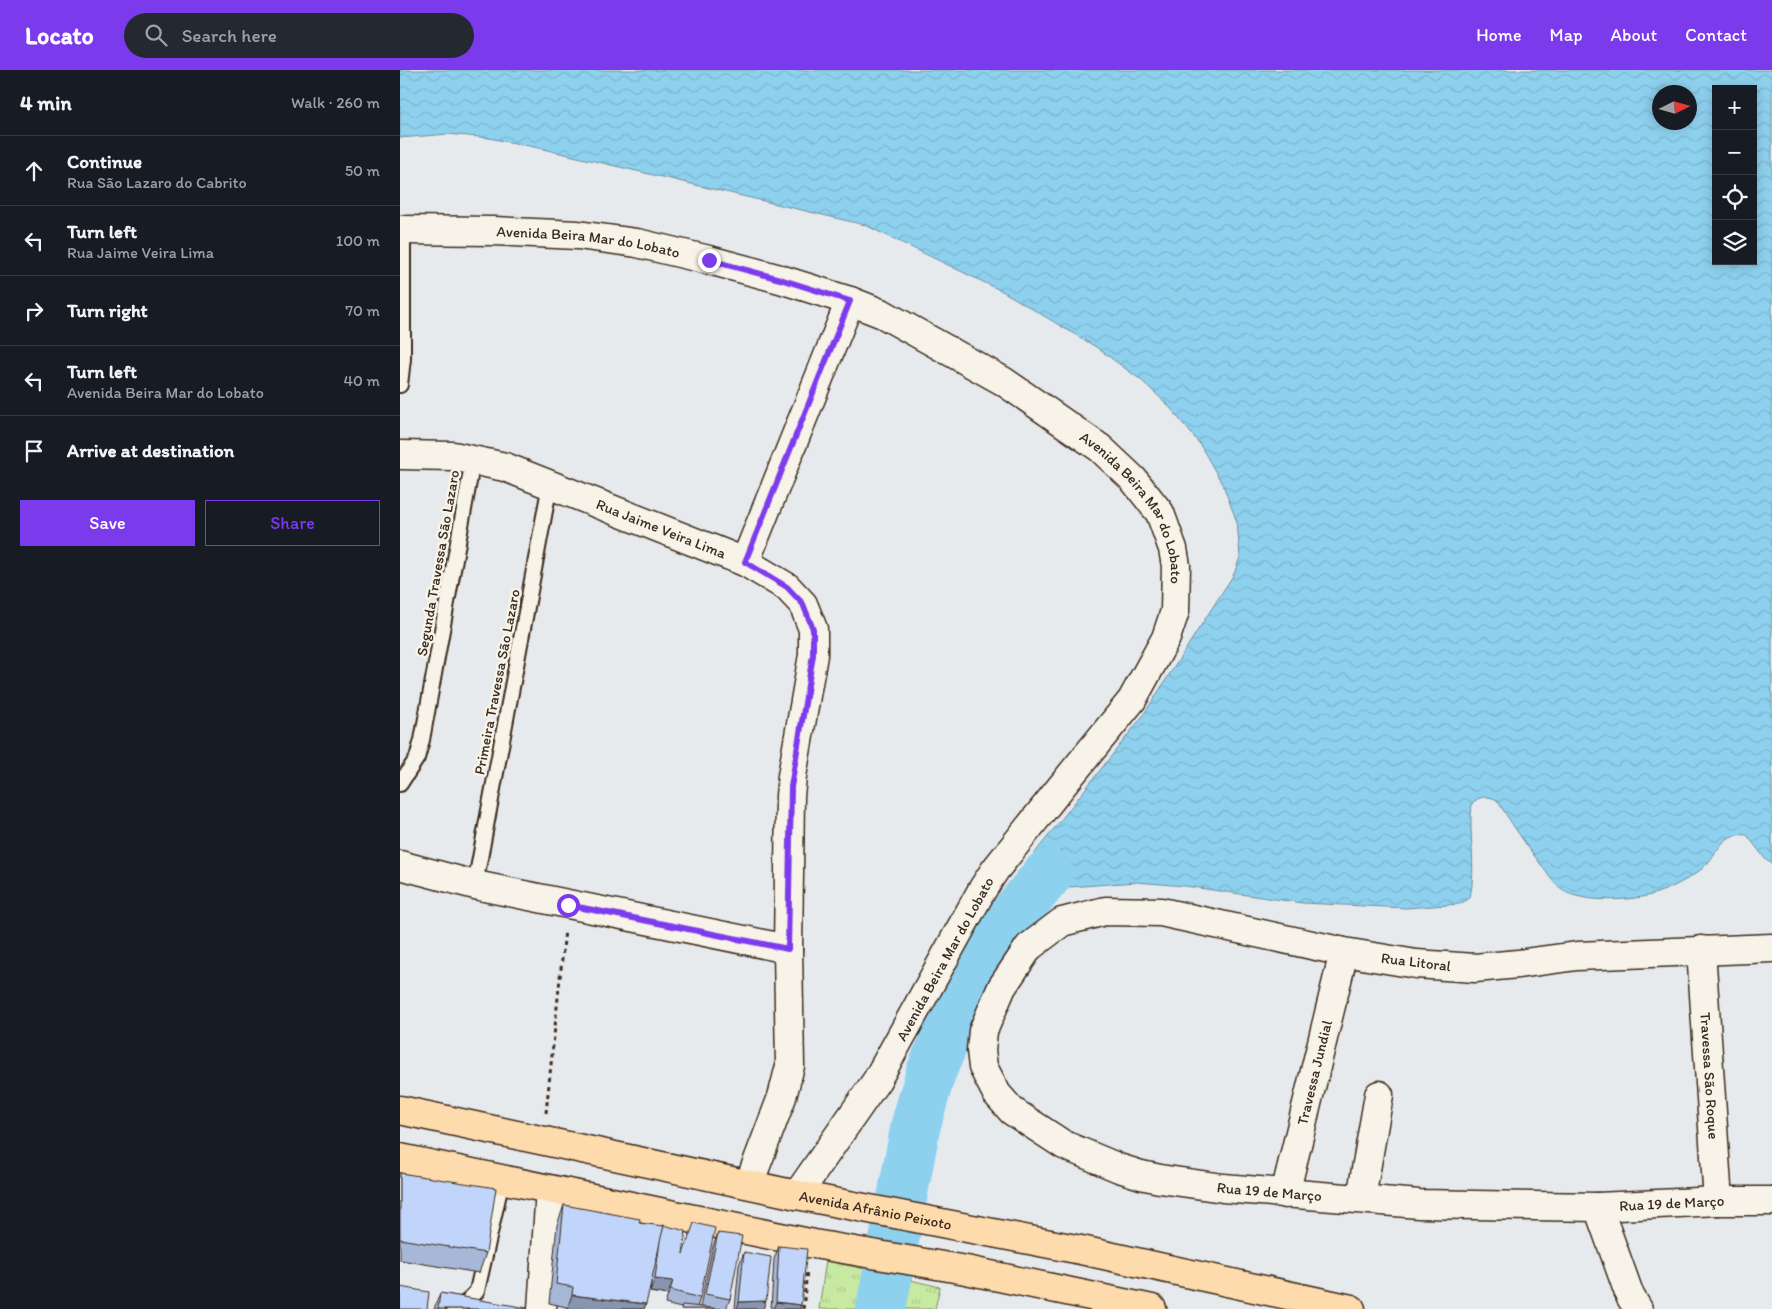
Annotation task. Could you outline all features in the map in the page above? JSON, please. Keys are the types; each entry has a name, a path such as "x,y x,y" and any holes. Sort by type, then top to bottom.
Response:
{"main road":[{"name":"Avenida Afrânio Peixoto","path":"400,1110 824,1201 1090,1252 1351,1309"},
{"path":"400,1158 812,1244 966,1270 1152,1309"}],"street":[{"name":"Avenida Beira Mar do Lobato","path":"402,230 578,235 637,243 771,277 850,301 883,314 1003,381 1100,448 1117,462 1160,513 1173,549 1176,566 1175,612 1166,638 1132,700 995,870 982,890 877,1080 797,1195"},
{"path":"745,562 850,301"},
{"name":"Rua Jaime Veira Lima","path":"400,455 452,456 505,467 745,562 787,587 803,604 813,629 813,655 791,787 788,949 790,1066 789,1076 749,1184"},
{"path":"400,865 475,885 788,949"},
{"name":"Rua Litoral","path":"1065,920 1105,911 1150,910 1344,952 1416,964 1475,968 1577,956 1772,948"},
{"name":"Rua 19 de Março","path":"1065,920 1025,952 1002,987 983,1030 980,1050 982,1062 997,1094 1012,1112 1064,1145 1120,1168 1160,1179 1223,1188 1419,1204 1598,1207 1718,1201 1772,1201"},
{"name":"Travessa São Roque","path":"1701,950 1718,1201"},
{"name":"Travessa Jundial","path":"1285,1194 1344,952"},
{"path":"1361,1198 1379,1095"},
{"path":"542,1309 550,1190"},
{"path":"1598,1207 1630,1296 1638,1309"}],"lane":[{"path":"400,385 403,359 402,230"},
{"name":"Segunda Travessa São Lazaro","path":"400,784 417,758 422,740 473,460"},
{"name":"Primeira Travessa São Lazaro","path":"475,885 550,484"},
{"path":"454,1309 467,1302 477,1291 502,1180"}],"path":[{"path":"544,1140 568,905"},
{"path":"803,1309 812,1244"}],"green space":[{"path":"826,1260 940,1287 935,1309 819,1309"}],"water":[{"path":"400,70 1772,70 1772,864 1766,860 1747,835 1732,836 1723,843 1707,864 1696,874 1658,893 1617,900 1590,899 1577,896 1558,887 1519,834 1497,800 1484,797 1472,803 1472,885 1470,898 1460,904 1406,908 1302,903 1185,886 1136,882 1069,887 1027,863 1142,717 1234,574 1240,557 1237,522 1223,485 1199,443 1167,404 1141,380 1096,347 1004,292 865,225 539,148 489,138 448,134 400,138"}],"building":[{"path":"400,1173 496,1188 486,1253 400,1239"},
{"path":"564,1205 640,1219 639,1223 664,1226 646,1304 572,1295 573,1287 556,1284"},
{"path":"694,1223 715,1228 700,1298 670,1290 673,1281 655,1279 663,1225 686,1231 683,1254"},
{"path":"718,1233 742,1236 730,1299 705,1294"},
{"path":"779,1246 807,1249 801,1305 776,1302"},
{"path":"744,1252 771,1257 766,1301 739,1302"},
{"path":"400,1287 429,1292 427,1309 400,1309"},
{"path":"440,1293 527,1308 527,1309 438,1309"},
{"path":"682,1305 721,1309 681,1309"}],"waterway":[{"path":"881,1309 916,1124 931,1072 952,1023 984,959 1010,920 1048,874"}],"route":[{"path":"568,905 788,949 791,787 813,655 813,629 803,604 787,587 745,562 850,301 780,279 709,260"}]}
